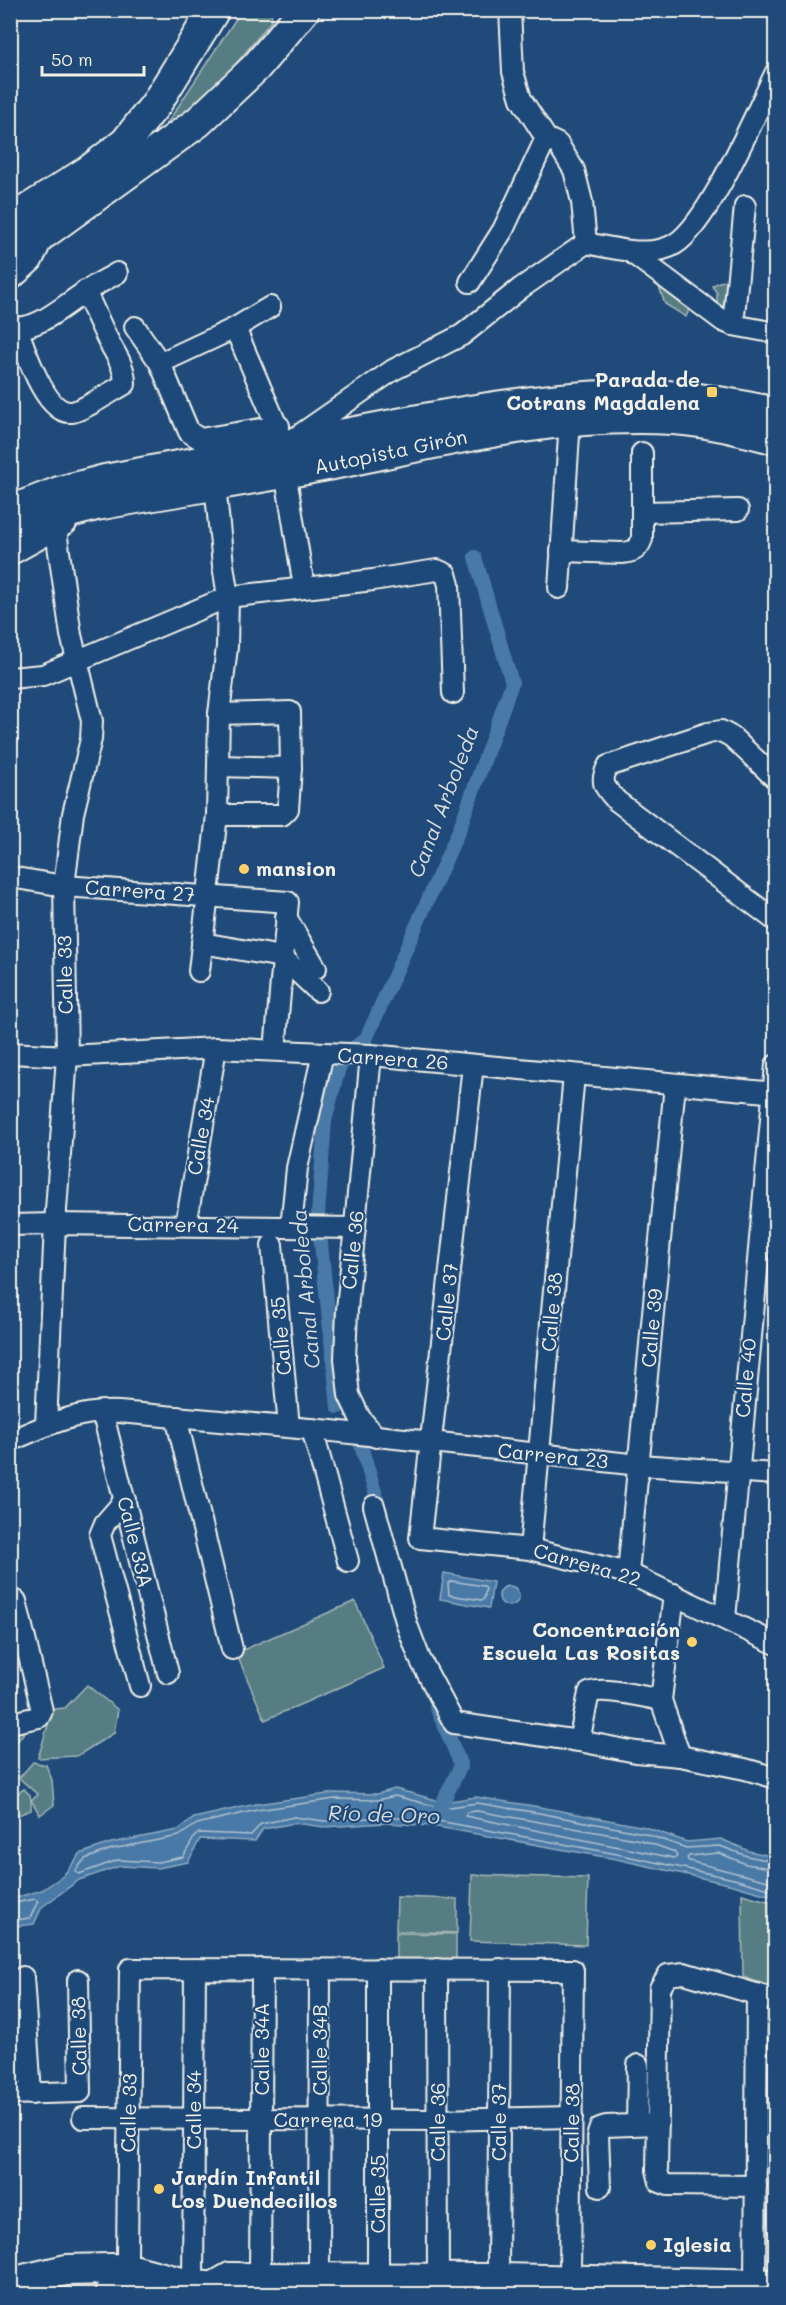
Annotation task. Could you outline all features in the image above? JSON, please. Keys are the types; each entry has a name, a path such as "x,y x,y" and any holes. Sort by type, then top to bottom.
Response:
{"highway":[{"path":"125,143 156,104 214,10"},
{"path":"10,221 90,170 153,124 229,10"},
{"path":"210,111 220,90 274,29 280,10"},
{"path":"10,253 46,232 198,122 256,67 304,10"},
{"name":"Autopista Girón","path":"10,511 60,492 105,480 441,415 526,403 650,395 700,399 776,413"},
{"name":"Autopista Girón","path":"10,533 96,505 215,484 283,447 623,417 697,422 776,439"},
{"path":"111,2295 119,2279 126,2274 131,2264"},
{"path":"10,2283 66,2270 98,2269 131,2264 199,2287 247,2290 646,2295"},
{"path":"66,2270 80,2284 83,2295"}],"street":[{"path":"510,10 513,72 521,99 546,138 558,144 574,170 582,202 586,243"},
{"path":"135,327 160,363 189,432 200,439 283,447 393,370 462,335 521,288 586,243 632,252 665,248 675,244 697,223 728,170 776,72"},
{"path":"470,282 503,230 546,138"},
{"path":"733,325 744,206"},
{"path":"10,281 32,261 46,232"},
{"path":"632,252 723,321 776,333"},
{"path":"85,291 125,373 125,384 74,413 60,411 51,403 37,378 14,328 40,321 85,291 117,273"},
{"path":"160,363 235,328 270,307"},
{"path":"235,328 283,447 304,587"},
{"path":"559,588 570,420"},
{"path":"561,551 631,552 639,547 642,539 642,453"},
{"path":"200,971 217,815 219,714 227,646 228,597 215,484"},
{"path":"10,555 56,531 96,505"},
{"path":"642,512 738,510"},
{"name":"Calle 33","path":"46,1425 54,1224 67,1056 64,886 73,814 91,739 92,721 71,635 56,531"},
{"path":"10,678 43,675 228,597 373,580 429,570 443,571 448,577 453,693"},
{"path":"217,815 282,815 288,808 291,768 290,712 219,714"},
{"path":"776,779 732,737 721,731 708,733 608,766 603,776 604,787 617,801 776,921"},
{"path":"219,766 291,768"},
{"name":"Carrera 27","path":"10,877 64,886 208,896 281,907"},
{"path":"274,1050 282,957 281,907"},
{"path":"281,907 316,968"},
{"path":"202,944 282,957 318,991"},
{"name":"Carrera 26","path":"10,1053 67,1056 216,1048 371,1055 774,1093"},
{"name":"Calle 34","path":"186,1225 216,1048"},
{"path":"292,1227 297,1168 323,1053"},
{"name":"Calle 36","path":"371,1055 352,1228 345,1339 348,1395 360,1418 376,1437"},
{"name":"Calle 37","path":"420,1538 473,1065"},
{"name":"Calle 40","path":"725,1620 776,1065"},
{"name":"Calle 38","path":"530,1548 574,1075"},
{"name":"Calle 39","path":"628,1573 675,1084"},
{"name":"Carrera 24","path":"10,1225 352,1228"},
{"name":"Calle 35","path":"272,1245 289,1427"},
{"path":"332,1431 342,1414 348,1395"},
{"name":"Carrera 23","path":"10,1441 46,1425 102,1411 332,1431 432,1444 639,1465 776,1474"},
{"name":"Calle 33A","path":"102,1411 168,1673"},
{"path":"176,1417 232,1649"},
{"path":"312,1429 348,1561"},
{"path":"124,1500 105,1522 100,1535 140,1686"},
{"path":"374,1506 417,1651 454,1723 579,1741 636,1752 680,1756 745,1769 776,1778"},
{"name":"Carrera 22","path":"420,1538 530,1548 628,1573 776,1644"},
{"path":"674,1594 661,1700 680,1756"},
{"path":"10,1723 39,1717 42,1711 16,1601"},
{"path":"579,1741 589,1693 594,1690 661,1700"},
{"name":"Calle 33","path":"131,2264 130,1969 195,1969"},
{"path":"195,1969 500,1969"},
{"name":"Calle 34","path":"195,1969 194,2118 199,2287"},
{"name":"Calle 34A","path":"260,2274 262,1969"},
{"name":"Calle 35","path":"378,1969 378,2274"},
{"name":"Calle 36","path":"438,1969 438,2274"},
{"name":"Calle 37","path":"498,2274 500,1969"},
{"name":"Calle 38","path":"500,1969 573,1970 570,2276"},
{"name":"Calle 34B","path":"319,2274 320,1970"},
{"path":"755,2280 756,2186 766,1997 684,1973 668,1975 660,1988 657,2170 660,2182 668,2185 756,2186"},
{"path":"10,2094 31,2094 23,1977"},
{"name":"Calle 38","path":"31,2094 80,2092 78,1980"},
{"path":"637,2124 638,2066"},
{"name":"Carrera 19","path":"83,2118 438,2120 572,2117"},
{"path":"600,2187 598,2134 600,2128 658,2124"},
{"path":"199,2287 229,2273 498,2274 776,2280"}],"green space":[{"path":"241,11 271,11 272,20 211,94 162,131"},
{"path":"733,280 733,308 723,310 717,304 717,293 712,286 719,282"},
{"path":"665,282 692,303 686,317 665,304 659,287"},
{"path":"355,1601 384,1668 265,1720 236,1653"},
{"path":"87,1685 118,1710 114,1733 77,1756 38,1758 48,1725 29,1726 11,1750 11,1715 65,1708"},
{"path":"33,1762 46,1765 52,1780 54,1805 40,1815 31,1800 38,1795 19,1778"},
{"path":"24,1789 30,1795 31,1810 13,1817 11,1797"},
{"path":"472,1875 588,1878 586,1945 470,1941"},
{"path":"742,1894 775,1903 775,1988 743,1977"},
{"path":"397,1897 457,1899 457,1933 396,1931"},
{"path":"396,1933 456,1934 456,1965 396,1964"}],"water":[{"path":"444,1573 493,1582 489,1608 440,1599"},
{"path":"509,1586 516,1589 519,1596 516,1603 509,1606 502,1603 499,1596 502,1589"},
{"name":"Río de Oro","path":"395,1789 444,1802 476,1797 540,1807 645,1827 687,1842 721,1839 749,1851 775,1857 775,1897 733,1885 616,1859 432,1826 386,1823 324,1827 295,1823 263,1829 255,1841 200,1839 188,1862 158,1868 120,1866 79,1880 42,1907 34,1924 11,1927 11,1899 42,1890 63,1876 80,1854 111,1843 178,1830 194,1818 256,1804 335,1793 377,1794"}],"waterway":[{"name":"Canal Arboleda","path":"352,1049 366,1039 459,830 512,683 475,557"},
{"name":"Canal Arboleda","path":"338,1407 318,1215 325,1121 339,1068 344,1061"},
{"name":"Canal Arboleda","path":"360,1442 381,1512"},
{"name":"Canal Arboleda","path":"436,1707 461,1765 437,1814"}],"place":[{"name":"Parada de Cotrans Magdalena","path":"712,392"},
{"name":"mansion","path":"244,869"},
{"name":"Concentración Escuela Las Rositas","path":"692,1642"},
{"name":"Jardín Infantil Los Duendecillos","path":"159,2189"},
{"name":"Iglesia","path":"651,2245"}]}
